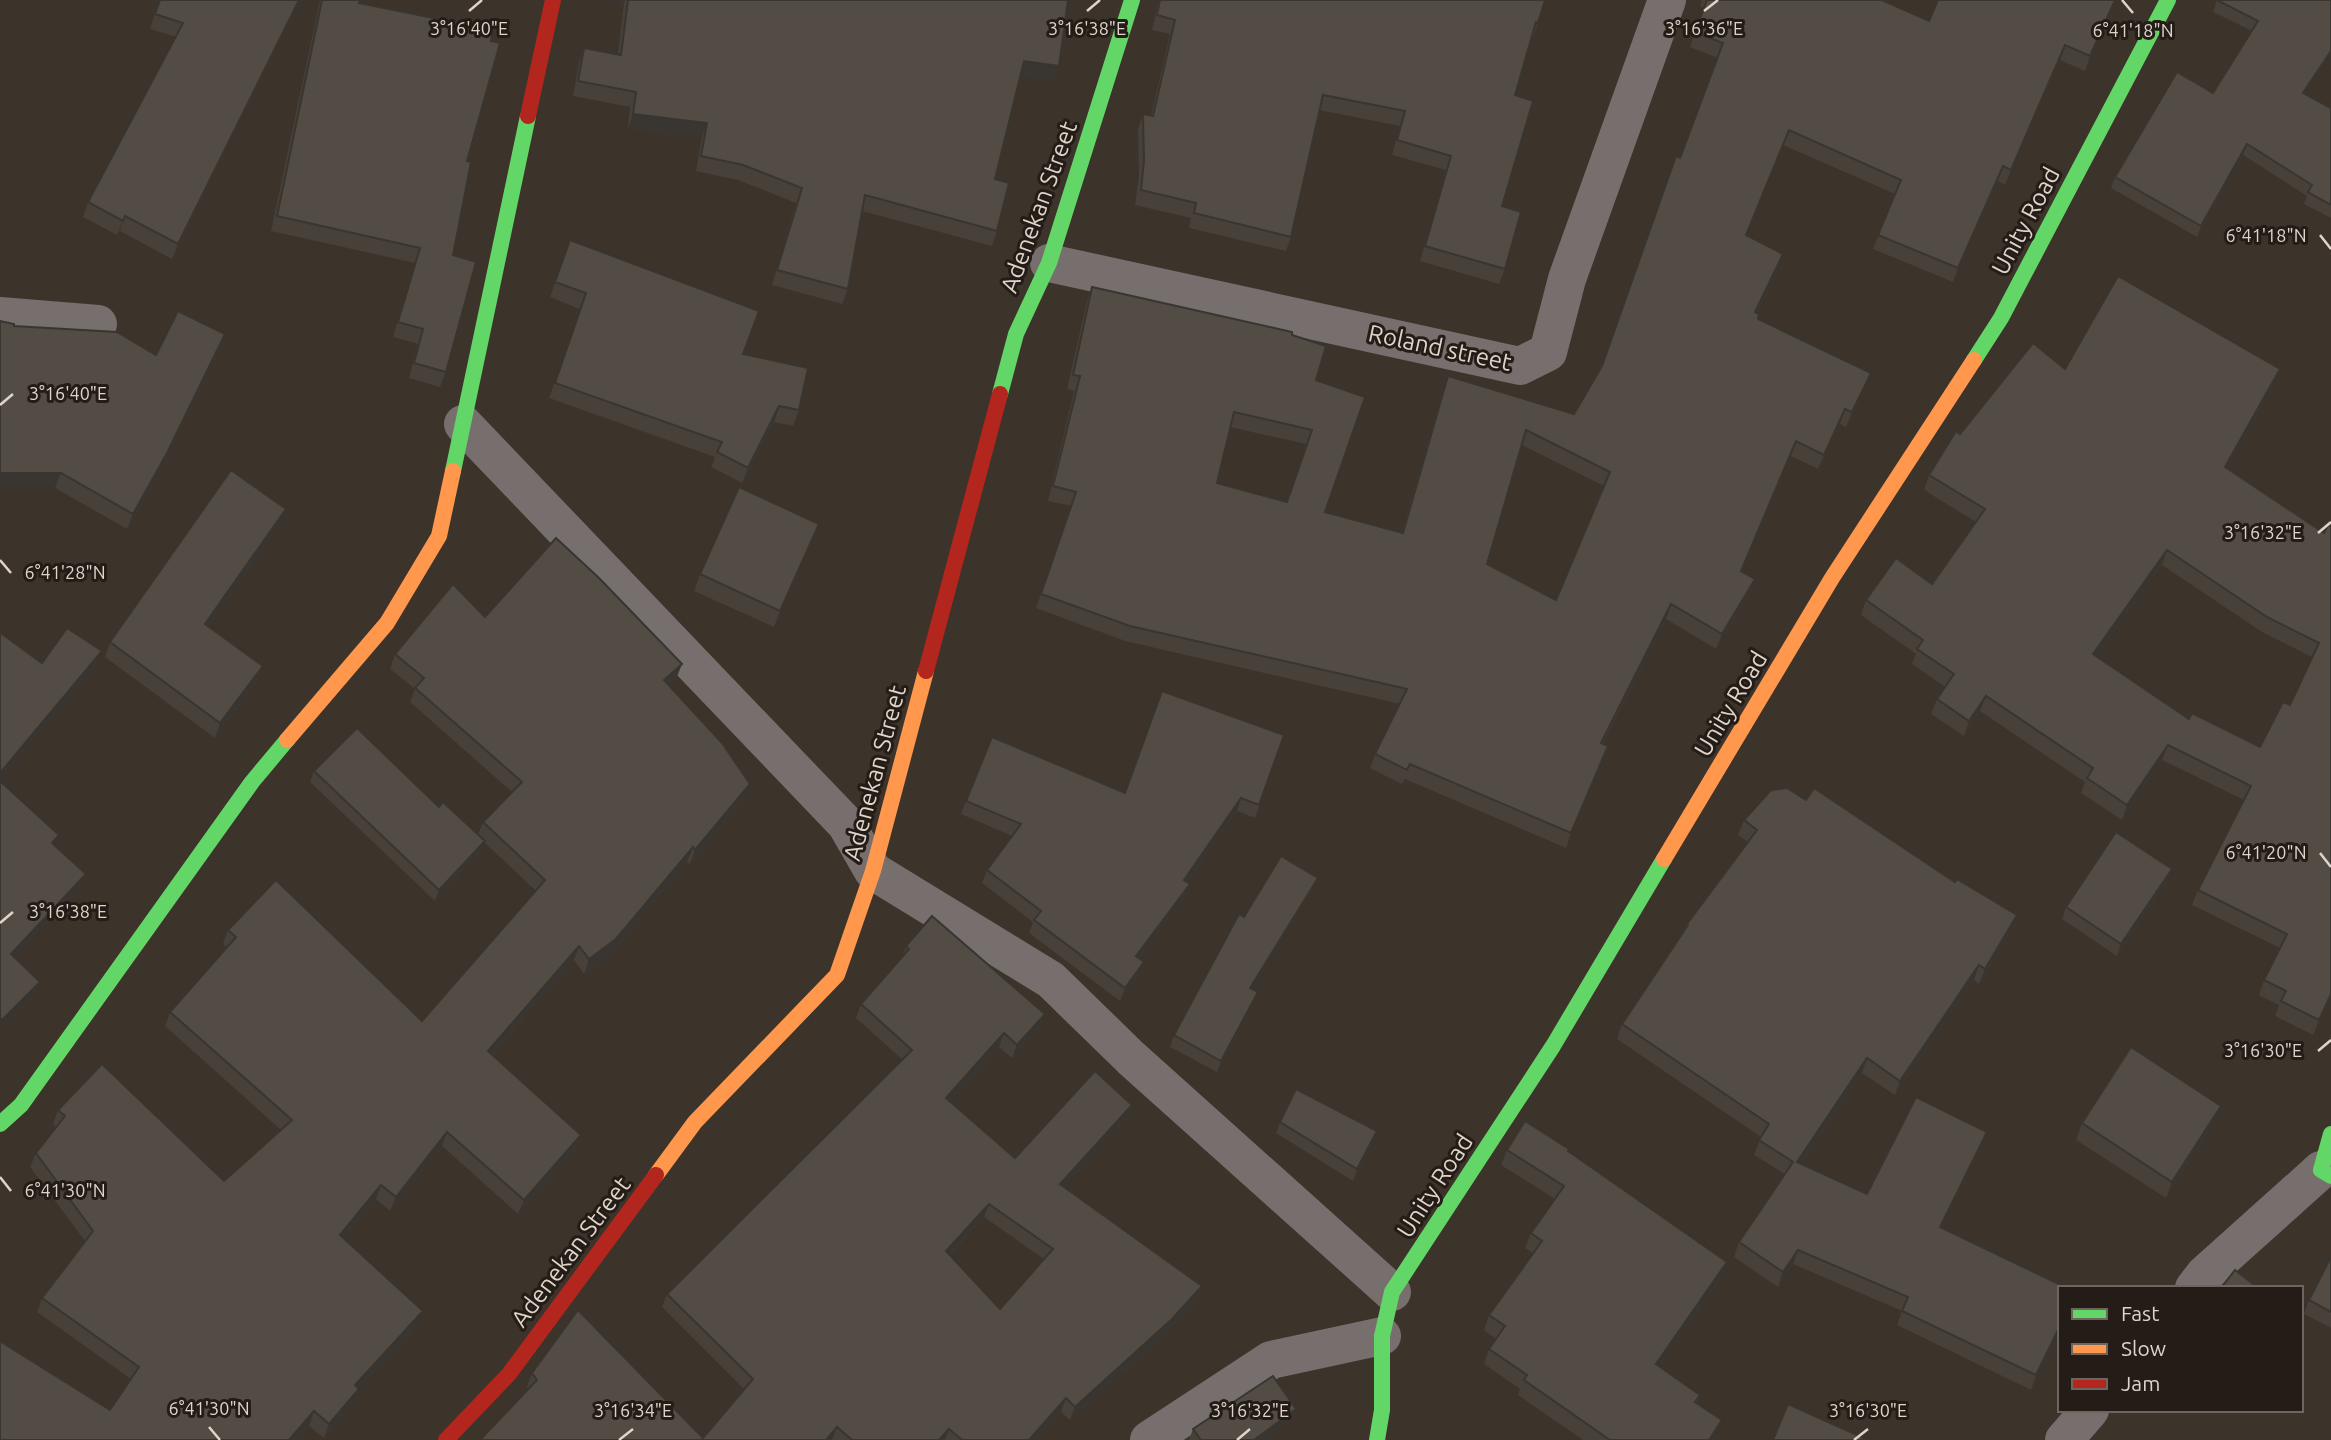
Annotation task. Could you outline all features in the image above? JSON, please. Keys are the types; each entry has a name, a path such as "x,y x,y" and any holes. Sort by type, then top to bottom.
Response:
{"street":[{"path":"0,1125 21,1105 252,782 387,623 439,536 553,0"},
{"name":"Adenekan Street","path":"446,1440 509,1374 695,1122 837,975 873,871 1016,334 1049,263 1132,0"},
{"name":"Roland street","path":"1049,263 1520,366 1548,352 1567,279 1667,0"},
{"name":"Unity Road","path":"1377,1440 1382,1410 1382,1336 1392,1292 1553,1046 1832,578 2001,318 2168,0"},
{"path":"0,316 98,324"},
{"path":"463,424 846,824 873,871 1051,980 1131,1058 1392,1292"},
{"path":"2196,1286 2204,1275 2326,1173 2331,1133"},
{"path":"1149,1440 1271,1360 1382,1336"},
{"path":"2064,1440 2088,1412"}],"building":[{"path":"160,0 299,0 178,244 125,216 123,221 88,202 183,23 155,14"},
{"path":"322,0 360,0 359,3 493,30 491,41 500,43 467,161 471,162 453,255 476,262 446,372 414,363 423,329 398,322 420,248 277,216"},
{"path":"628,0 1068,0 1059,66 1024,61 995,179 1009,183 997,231 865,195 848,289 777,270 802,188 743,165 701,156 707,123 633,114 636,92 578,81 584,48 621,55"},
{"path":"1160,0 1545,0 1515,95 1533,101 1502,206 1521,212 1505,269 1425,246 1451,156 1397,140 1405,111 1323,95 1291,237 1194,213 1196,203 1141,190 1144,161 1143,114 1153,116 1175,20 1157,15"},
{"path":"1707,0 1882,0 1929,21 1938,0 2115,0 2090,56 2065,45 2011,170 2003,166 1958,268 1878,235 1901,180 1789,130 1746,235 1783,254 1755,312 1759,314 1758,319 1871,373 1852,412 1845,409 1824,455 1796,441 1741,571 1755,579 1722,634 1671,604 1601,743 1608,746 1571,833 1410,764 1407,770 1375,754 1407,689 1130,626 1041,594 1076,492 1053,486 1080,376 1073,375 1092,287 1292,332 1292,335 1326,346 1316,380 1365,397 1325,512 1403,533 1448,376 1574,414 1602,366 1676,156 1680,158 1723,43 1695,32","holes":["1234,412 1312,430 1287,502 1217,483","1526,430 1610,472 1556,600 1487,564"]},
{"path":"2217,0 2331,0 2331,51 2303,93 2331,108 2331,205 2308,192 2312,185 2247,144 2201,226 2115,177 2177,72 2213,93 2258,21"},
{"path":"570,240 759,311 743,354 808,368 799,410 779,406 748,468 717,452 722,442 555,383 586,293 555,282"},
{"path":"2118,276 2280,369 2225,467 2324,533 2328,525 2331,526 2331,994 2319,1020 2281,1001 2286,991 2264,980 2287,934 2198,890 2251,786 2168,745 2127,805 2087,778 2093,768 1986,696 1969,721 1937,699 1954,674 1917,649 1923,640 1866,600 1896,558 1932,584 1985,509 1929,475 1956,431 1960,434 2033,343 2065,369","holes":["2167,550 2267,617 2319,643 2290,705 2283,702 2260,747 2192,713 2189,719 2093,654"]},
{"path":"178,311 225,334 167,453 133,514 61,473 0,473 0,321 14,326 117,332 156,355"},
{"path":"231,470 286,509 205,624 263,666 220,723 110,642"},
{"path":"739,487 819,524 780,611 700,574"},
{"path":"556,538 599,578 682,664 664,680 722,743 750,784 616,939 589,959 579,946 488,1051 581,1135 524,1200 447,1132 396,1197 381,1185 340,1235 423,1311 355,1385 359,1389 329,1424 314,1411 289,1440 0,1440 0,1341 110,1410 139,1367 42,1298 93,1231 36,1153 65,1116 58,1110 102,1064 224,1181 292,1120 170,1012 236,937 228,930 276,880 422,1021 545,880 483,822 522,782 415,688 424,678 395,654 453,584 485,617"},
{"path":"67,628 102,651 0,773 0,634 42,663"},
{"path":"1162,691 1284,735 1259,805 1241,798 1184,880 1190,884 1136,956 1144,962 1125,988 1034,920 1041,911 987,870 1021,824 966,801 992,737 1125,793"},
{"path":"357,728 439,807 443,802 485,841 439,890 314,771"},
{"path":"0,781 59,835 52,843 86,874 11,954 40,982 2,1020 0,1018"},
{"path":"1787,788 1806,800 1814,788 1955,882 1957,879 2017,915 1985,969 1979,965 1900,1081 1867,1058 1797,1162 1867,1194 1916,1097 1987,1132 1940,1227 2063,1286 2058,1286 2058,1330 2036,1375 1902,1311 1908,1297 1798,1250 1783,1272 1739,1242 1793,1162 1759,1140 1769,1124 1622,1024 1687,924 1757,830 1744,820 1771,790"},
{"path":"2116,832 2172,869 2121,944 2066,907"},
{"path":"1281,856 1318,878 1250,988 1258,992 1221,1061 1174,1035 1239,914 1244,917"},
{"path":"932,916 1045,1014 1017,1045 1004,1033 946,1098 1015,1158 1095,1071 1132,1105 1060,1184 1202,1286 1172,1319 1075,1407 1066,1398 1029,1440 962,1440 949,1429 939,1440 852,1440 837,1427 826,1440 480,1440 537,1380 532,1373 578,1310 703,1438 753,1379 667,1294 912,1050 861,1004 909,949 906,946","holes":["989,1204 1053,1249 1000,1309 946,1251"]},
{"path":"2131,1047 2221,1106 2172,1182 2082,1123"},
{"path":"1296,1089 1377,1131 1357,1169 1280,1122"},
{"path":"1525,1121 1569,1149 1568,1151 1727,1262 1656,1364 1700,1395 1695,1402 1722,1420 1709,1440 1610,1440 1524,1380 1527,1375 1489,1349 1505,1326 1489,1315 1542,1241 1531,1233 1564,1186 1507,1150"},
{"path":"2331,1257 2331,1312 2309,1300"},
{"path":"2235,1270 2255,1286 2223,1286"},
{"path":"1273,1376 1296,1409 1254,1440 1201,1440 1193,1429"},
{"path":"1788,1404 1868,1440 1773,1440"}],"traffic: fast":[{"path":"1000,394 1016,334 1049,263 1132,0"},
{"path":"1974,360 2001,318 2168,0"},
{"path":"453,471 528,116"},
{"path":"0,1124 21,1105 252,782 287,740"},
{"path":"1377,1440 1382,1410 1382,1336 1392,1292 1553,1046 1664,859"},
{"path":"2331,1134 2321,1170 2331,1176"}],"traffic: slow":[{"path":"1664,859 1832,578 1974,360"},
{"path":"287,740 387,623 439,536 453,471"},
{"path":"656,1175 695,1122 837,975 873,871 926,671"}],"traffic: jam":[{"path":"528,116 553,0"},
{"path":"926,671 1000,394"},
{"path":"446,1440 509,1374 656,1175"}]}
